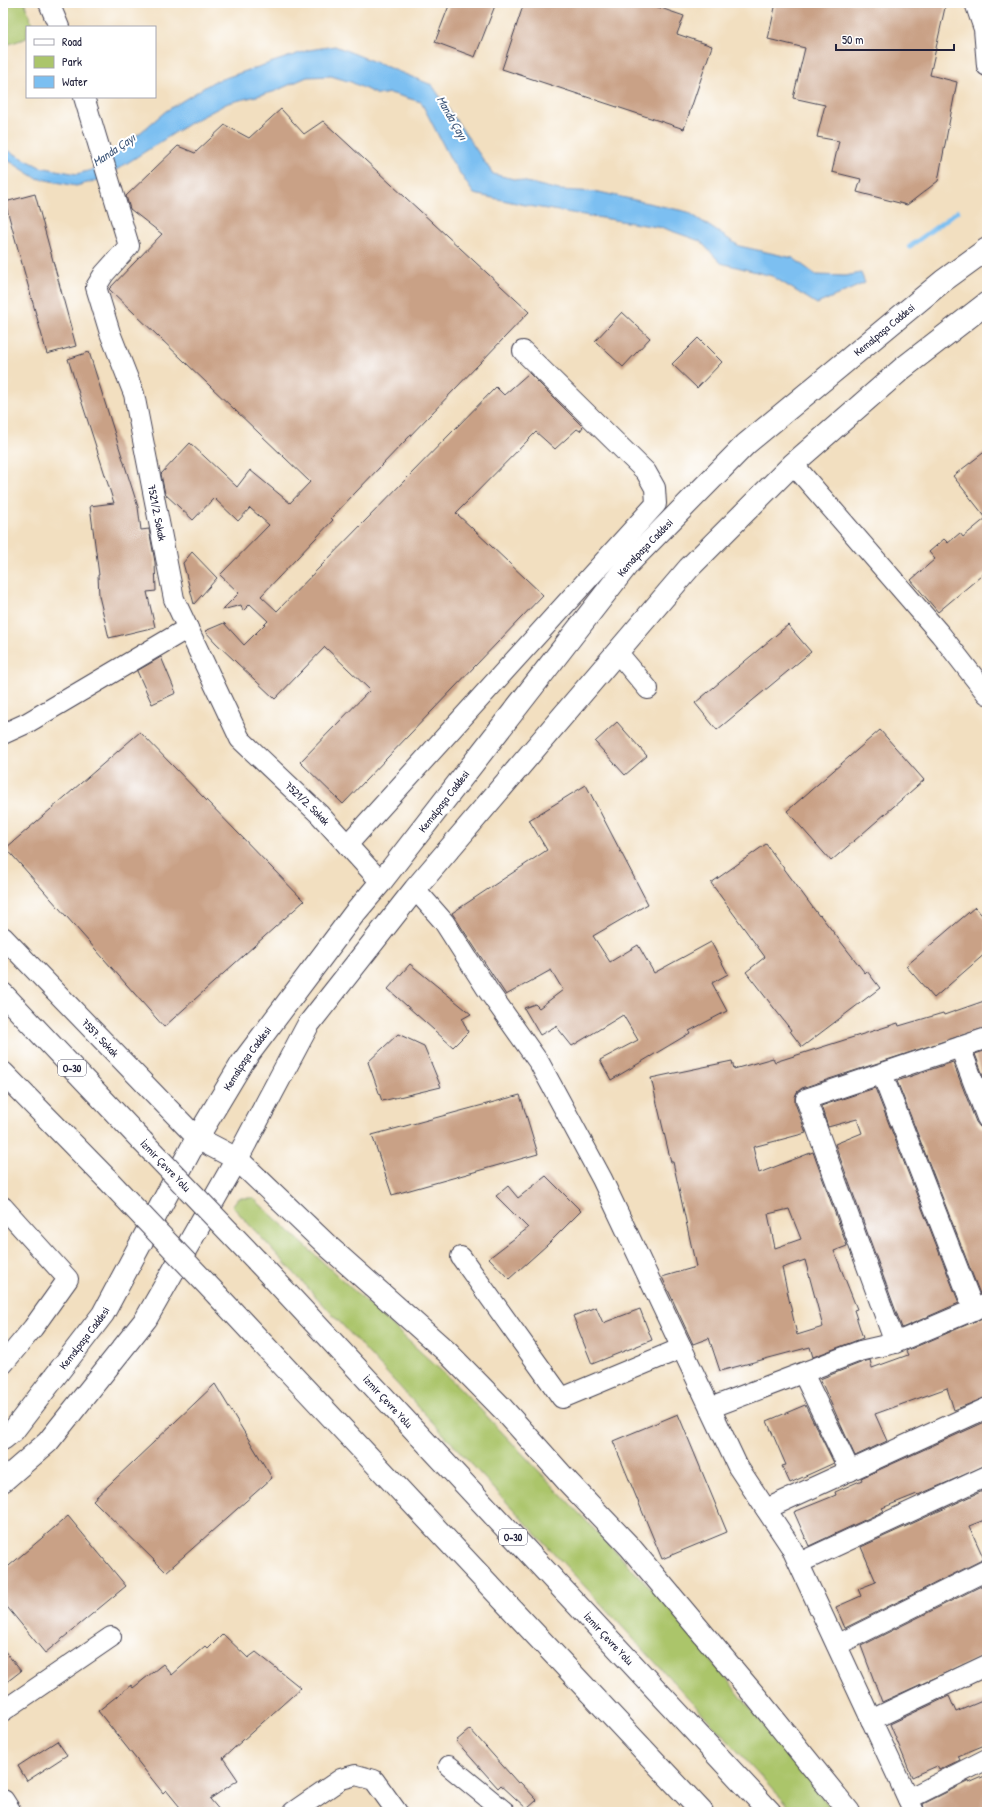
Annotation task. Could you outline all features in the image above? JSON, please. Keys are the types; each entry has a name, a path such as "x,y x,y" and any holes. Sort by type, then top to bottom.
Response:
{"main road":[{"name":"Kemalpaşa Caddesi","path":"3,1439 13,1431 103,1314 197,1138 242,1063 354,914 381,882 629,563 746,444 942,281 987,249"},
{"path":"3,1481 48,1442 146,1319 237,1159 308,1025 415,890 689,568 793,464 903,368 987,303"},
{"name":"İzmir Çevre Yolu","path":"3,994 257,1261 770,1812"},
{"path":"3,1073 107,1179 218,1296 702,1812"},
{"path":"197,1138 237,1159 330,1248 447,1352 503,1409 568,1482 630,1547 756,1697 849,1812"},
{"path":"3,1800 10,1812"}],"street":[{"path":"49,3 59,26"},
{"path":"975,3 984,29 987,66"},
{"name":"7521/2. Sokak","path":"84,98 129,246 104,274 96,287 110,333 134,394 174,599 240,739 319,814 381,882"},
{"path":"347,845 656,504 655,488 646,472 523,351"},
{"path":"793,464 941,634 987,694"},
{"path":"3,734 27,723 188,628"},
{"path":"617,652 648,689"},
{"path":"415,890 444,922 487,990 540,1064 602,1179 738,1467 792,1547 911,1805 987,1759"},
{"name":"7557. Sokak","path":"3,937 197,1138"},
{"path":"895,1343 806,1099 987,1038"},
{"path":"960,1047 987,1118"},
{"path":"710,1408 860,1351 895,1343 980,1307 882,1074"},
{"path":"3,1207 68,1279 33,1328 3,1364"},
{"path":"461,1257 562,1398 682,1348"},
{"path":"803,1373 850,1471"},
{"path":"766,1509 987,1408"},
{"path":"799,1562 987,1476"},
{"path":"837,1645 987,1570"},
{"path":"3,1712 111,1637"},
{"path":"871,1720 987,1665"},
{"path":"449,1766 505,1812"},
{"path":"293,1812 341,1779 356,1775 374,1780 397,1812"}],"green space":[{"path":"3,3 25,3 33,26 26,26 26,38 3,46"},
{"path":"238,1198 253,1198 460,1388 670,1609 834,1812 794,1812 232,1206"}],"water":[{"name":"Manda Çayı","path":"335,46 432,85 493,174 559,190 599,192 688,212 739,246 793,258 816,275 845,276 861,273 865,283 817,304 772,276 721,263 700,241 663,228 535,207 474,194 451,160 421,102 390,93 378,95 351,82 331,76 307,77 273,92 228,103 190,123 102,179 76,186 36,178 3,157 3,148 40,167 77,174 98,168 166,111 213,82 309,50"}],"building":[{"path":"450,3 496,3 475,57 435,42"},
{"path":"524,3 646,3 684,16 677,34 712,46 684,129 502,69"},
{"path":"776,3 946,3 930,75 957,82 938,181 907,205 857,192 861,179 832,172 839,141 817,137 825,105 793,98 805,48 768,39"},
{"path":"281,109 304,134 323,121 529,312 331,518 333,520 261,596 277,611 496,387 504,395 529,373 583,427 580,431 577,429 555,449 536,432 456,513 543,595 343,804 300,762 370,690 325,647 275,699 216,643 205,631 224,623 244,645 268,621 250,604 243,611 241,605 222,610 239,593 220,575 269,525 250,508 238,521 214,498 193,520 165,494 161,474 190,443 237,487 250,470 290,503 310,482 109,289 162,234 130,209 126,196 178,146 195,153 225,125 249,138"},
{"path":"35,194 76,346 47,354 5,202"},
{"path":"622,312 650,338 623,367 595,341"},
{"path":"698,338 722,362 697,388 672,364"},
{"path":"89,352 138,507 141,530 149,529 155,562 156,591 147,592 155,627 109,638 99,596 99,575 90,506 114,503 68,359"},
{"path":"987,450 987,571 938,612 911,580 935,559 929,552 944,539 948,543 960,533 963,537 986,518 953,476"},
{"path":"192,552 217,578 194,604 183,563"},
{"path":"788,625 811,652 717,730 695,703"},
{"path":"161,657 176,693 152,704 137,671"},
{"path":"617,722 647,756 625,775 595,742"},
{"path":"880,730 924,780 831,861 787,811"},
{"path":"140,732 304,901 164,1027 6,848"},
{"path":"586,785 648,904 593,936 610,962 638,945 654,973 711,942 728,974 712,983 727,1011 689,1031 690,1033 611,1080 600,1060 638,1040 623,1015 572,1046 556,1026 540,1035 524,1008 535,1004 539,1008 563,990 551,970 506,995 452,913 547,850 529,820"},
{"path":"766,844 819,916 820,915 865,973 867,971 880,988 802,1047 790,1031 791,1030 746,972 765,957 711,883"},
{"path":"975,907 987,921 987,952 934,998 906,966"},
{"path":"410,964 471,1014 462,1019 468,1032 453,1047 388,989"},
{"path":"987,1000 987,1027 802,1088 797,1092 795,1103 806,1133 753,1147 759,1173 813,1152 847,1246 834,1251 857,1309 854,1310 863,1338 813,1357 810,1347 720,1371 709,1338 693,1344 662,1277 696,1267 673,1162 671,1162 651,1078 732,1061 734,1069 773,1058 775,1062 898,1023 899,1026 943,1013 944,1015","holes":["789,1209 801,1239 775,1248 768,1214","805,1260 823,1327 797,1335 782,1268"]},
{"path":"398,1034 424,1046 441,1087 382,1101 368,1062"},
{"path":"987,1050 987,1086 975,1054"},
{"path":"953,1062 976,1122 980,1127 987,1129 987,1293 980,1294 897,1081"},
{"path":"875,1088 959,1303 902,1328 835,1144 862,1133 857,1119 828,1127 821,1106"},
{"path":"520,1095 538,1154 392,1195 372,1135"},
{"path":"546,1176 581,1211 547,1245 509,1279 489,1258 528,1228 496,1196 508,1186 518,1198"},
{"path":"596,1307 603,1323 640,1309 652,1340 592,1364 573,1316"},
{"path":"987,1316 987,1397 954,1410 947,1388 875,1414 887,1441 855,1456 820,1379 870,1360 872,1368 908,1355 906,1351"},
{"path":"215,1384 272,1478 166,1572 93,1500"},
{"path":"805,1405 834,1463 790,1483 782,1466 786,1465 767,1421"},
{"path":"678,1414 727,1532 662,1559 613,1441"},
{"path":"987,1421 987,1465 918,1495 917,1494 882,1508 884,1511 809,1546 794,1512 836,1495 835,1492 862,1480 861,1478"},
{"path":"987,1489 987,1519 969,1526 984,1559 845,1628 836,1607 861,1596 858,1589 876,1582 861,1547"},
{"path":"68,1516 126,1586 45,1653 3,1602 3,1571"},
{"path":"987,1583 987,1654 882,1702 861,1646"},
{"path":"223,1634 248,1658 256,1652 301,1688 223,1758 238,1780 210,1799 221,1812 184,1812 166,1790 163,1793 98,1711 131,1685 133,1688 163,1664 172,1675 205,1646 208,1649"},
{"path":"3,1649 21,1671 3,1685"},
{"path":"949,1696 956,1712 987,1699 987,1744 958,1756 960,1760 939,1770 937,1766 912,1777 890,1724"},
{"path":"470,1729 518,1783 520,1782 537,1800 527,1809 501,1785 498,1788 456,1741"},
{"path":"57,1741 67,1755 27,1781 18,1766"},
{"path":"987,1775 987,1812 925,1812 923,1804 969,1781 969,1783"}],"waterway":[{"path":"909,247 958,211"}]}
